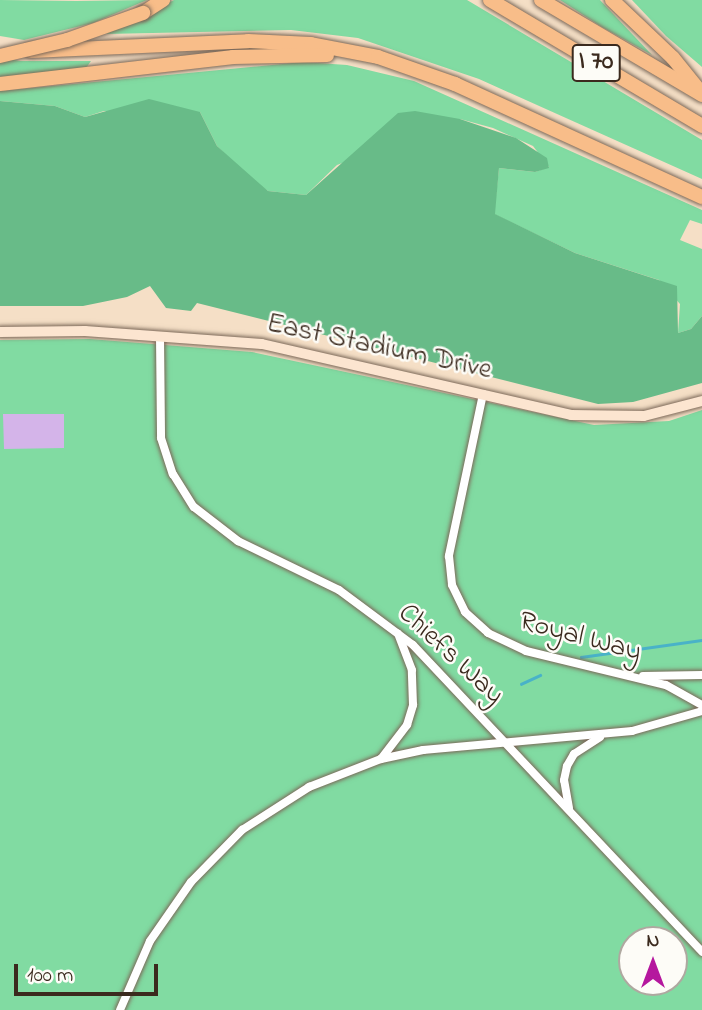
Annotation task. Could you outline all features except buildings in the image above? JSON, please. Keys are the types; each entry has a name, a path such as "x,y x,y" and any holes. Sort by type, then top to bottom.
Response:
{"highway":[{"path":"0,56 80,37 143,13 163,0"},
{"name":"I 70","path":"490,0 702,125"},
{"name":"I 70","path":"541,0 702,94"},
{"path":"612,0 673,58 702,94"},
{"path":"0,49 55,52 248,41 312,44 378,57 455,84 702,197"},
{"path":"0,84 279,53 378,57"}],"main road":[{"name":"East Stadium Drive","path":"0,332 160,337 298,349 571,415 606,418 657,414 702,401"}],"street":[{"name":"Chiefs Way","path":"160,337 161,438 173,474 194,507 238,541 339,590 397,632 508,742 702,952"},
{"name":"Royal Way","path":"483,394 449,556 457,599 477,624 501,640 553,660 666,685 702,705"},
{"path":"381,759 407,725 413,705 412,670 397,632"},
{"path":"629,675 702,675"},
{"path":"120,1010 150,942 168,912 228,842 309,787 381,759 451,746 603,735 702,711"},
{"path":"570,810 564,780 567,766 574,754 603,735"}],"green space":[{"path":"0,0 147,0 93,23 24,40 0,36"},
{"path":"174,0 467,0 702,140 702,179 479,79 358,38 291,30 106,34"},
{"path":"560,0 600,0 652,55 602,27"},
{"path":"632,0 702,0 702,67 666,36"},
{"path":"0,59 20,61 91,61 86,68 0,79"},
{"path":"303,62 347,65 414,81 702,210 702,224 690,220 680,240 702,249 702,316 691,329 678,333 680,304 659,280 575,253 494,214 499,168 535,172 549,167 533,146 493,128 460,119 337,165 306,195 268,191 252,180 217,146 200,112 104,111 85,117 55,106 0,101 0,91"},
{"path":"149,99 200,112 217,146 268,191 306,195 398,113 415,111 460,119 516,138 547,158 549,168 535,172 499,168 495,214 575,253 677,286 678,333 691,329 702,316 702,383 633,402 598,404 197,303 191,311 166,308 150,286 127,297 83,306 0,306 0,101 55,106 85,117"},
{"path":"90,339 252,352 594,425 669,421 702,410 702,1010 0,1010 0,340"}],"waterway":[{"path":"581,657 702,640"},
{"path":"521,684 540,675"}]}
